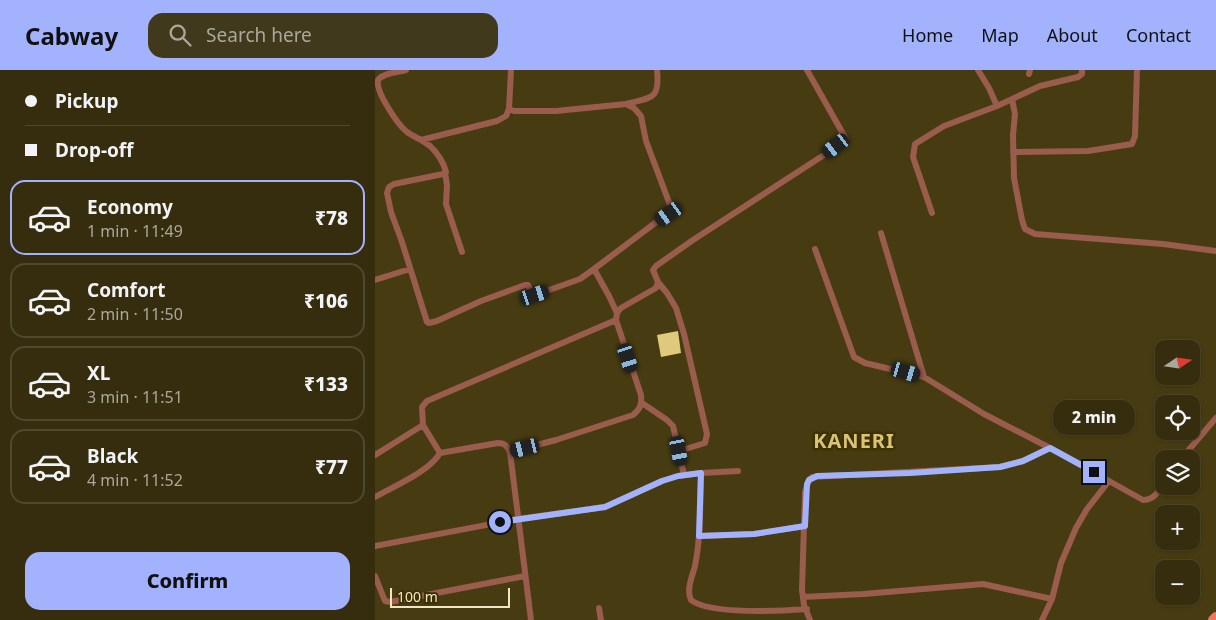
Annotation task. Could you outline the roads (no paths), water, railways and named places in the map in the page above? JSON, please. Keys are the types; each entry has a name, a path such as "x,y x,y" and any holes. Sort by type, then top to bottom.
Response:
{"main road":[{"path":"1213,620 1216,617"}],"street":[{"path":"406,70 379,78 377,88 386,107 400,125 427,144 444,166 447,185 446,204 462,252"},
{"path":"421,140 497,121 506,116 509,109 511,70"},
{"path":"509,109 514,111 556,111 626,104 650,98 656,93 658,84 657,70"},
{"path":"679,451 705,443 707,434 684,334 676,308 667,293 657,282 653,270 693,240 846,139 807,70"},
{"path":"978,70 997,106"},
{"path":"931,213 913,157 915,144 944,126 997,106 1040,86 1078,77 1082,74 1082,70"},
{"path":"1013,152 1089,151 1132,144 1135,136 1137,70"},
{"path":"1012,99 1015,114 1013,135 1014,178 1022,220 1025,229 1030,233 1163,244 1216,252"},
{"path":"445,173 394,184 389,187 387,193 391,212 424,317 429,323 525,285 535,295 580,279 671,211 655,161 646,141 641,116 638,111 626,104"},
{"path":"881,233 924,378"},
{"path":"815,249 854,357 865,363 924,378 984,414 1143,500 1149,500 1155,495"},
{"path":"375,280 410,269"},
{"path":"510,452 617,421 633,415 639,410 642,403 641,395 609,296 594,269"},
{"path":"440,453 423,425 422,407 427,401 616,317 621,308 656,288 657,282"},
{"path":"642,403 673,426 684,475"},
{"path":"1189,450 1216,418"},
{"path":"375,455 423,425"},
{"path":"440,453 503,443 507,446 510,452 531,620"},
{"path":"810,620 803,597 805,492 812,477 1000,467 1023,461 1050,448"},
{"path":"375,497 428,466 436,460 440,453"},
{"path":"375,546 518,519 605,507 662,481 684,475 738,471"},
{"path":"701,473 699,536 695,566 689,589 689,596 695,604 758,612 807,610"},
{"path":"1042,620 1052,599 1061,563 1076,528 1109,481"},
{"path":"699,536 754,534 805,526"},
{"path":"375,576 385,601 390,602 525,576"},
{"path":"803,597 983,584 1052,599"},
{"path":"599,608 601,620"}],"district":[{"name":"KANERI","path":"854,440"}]}
